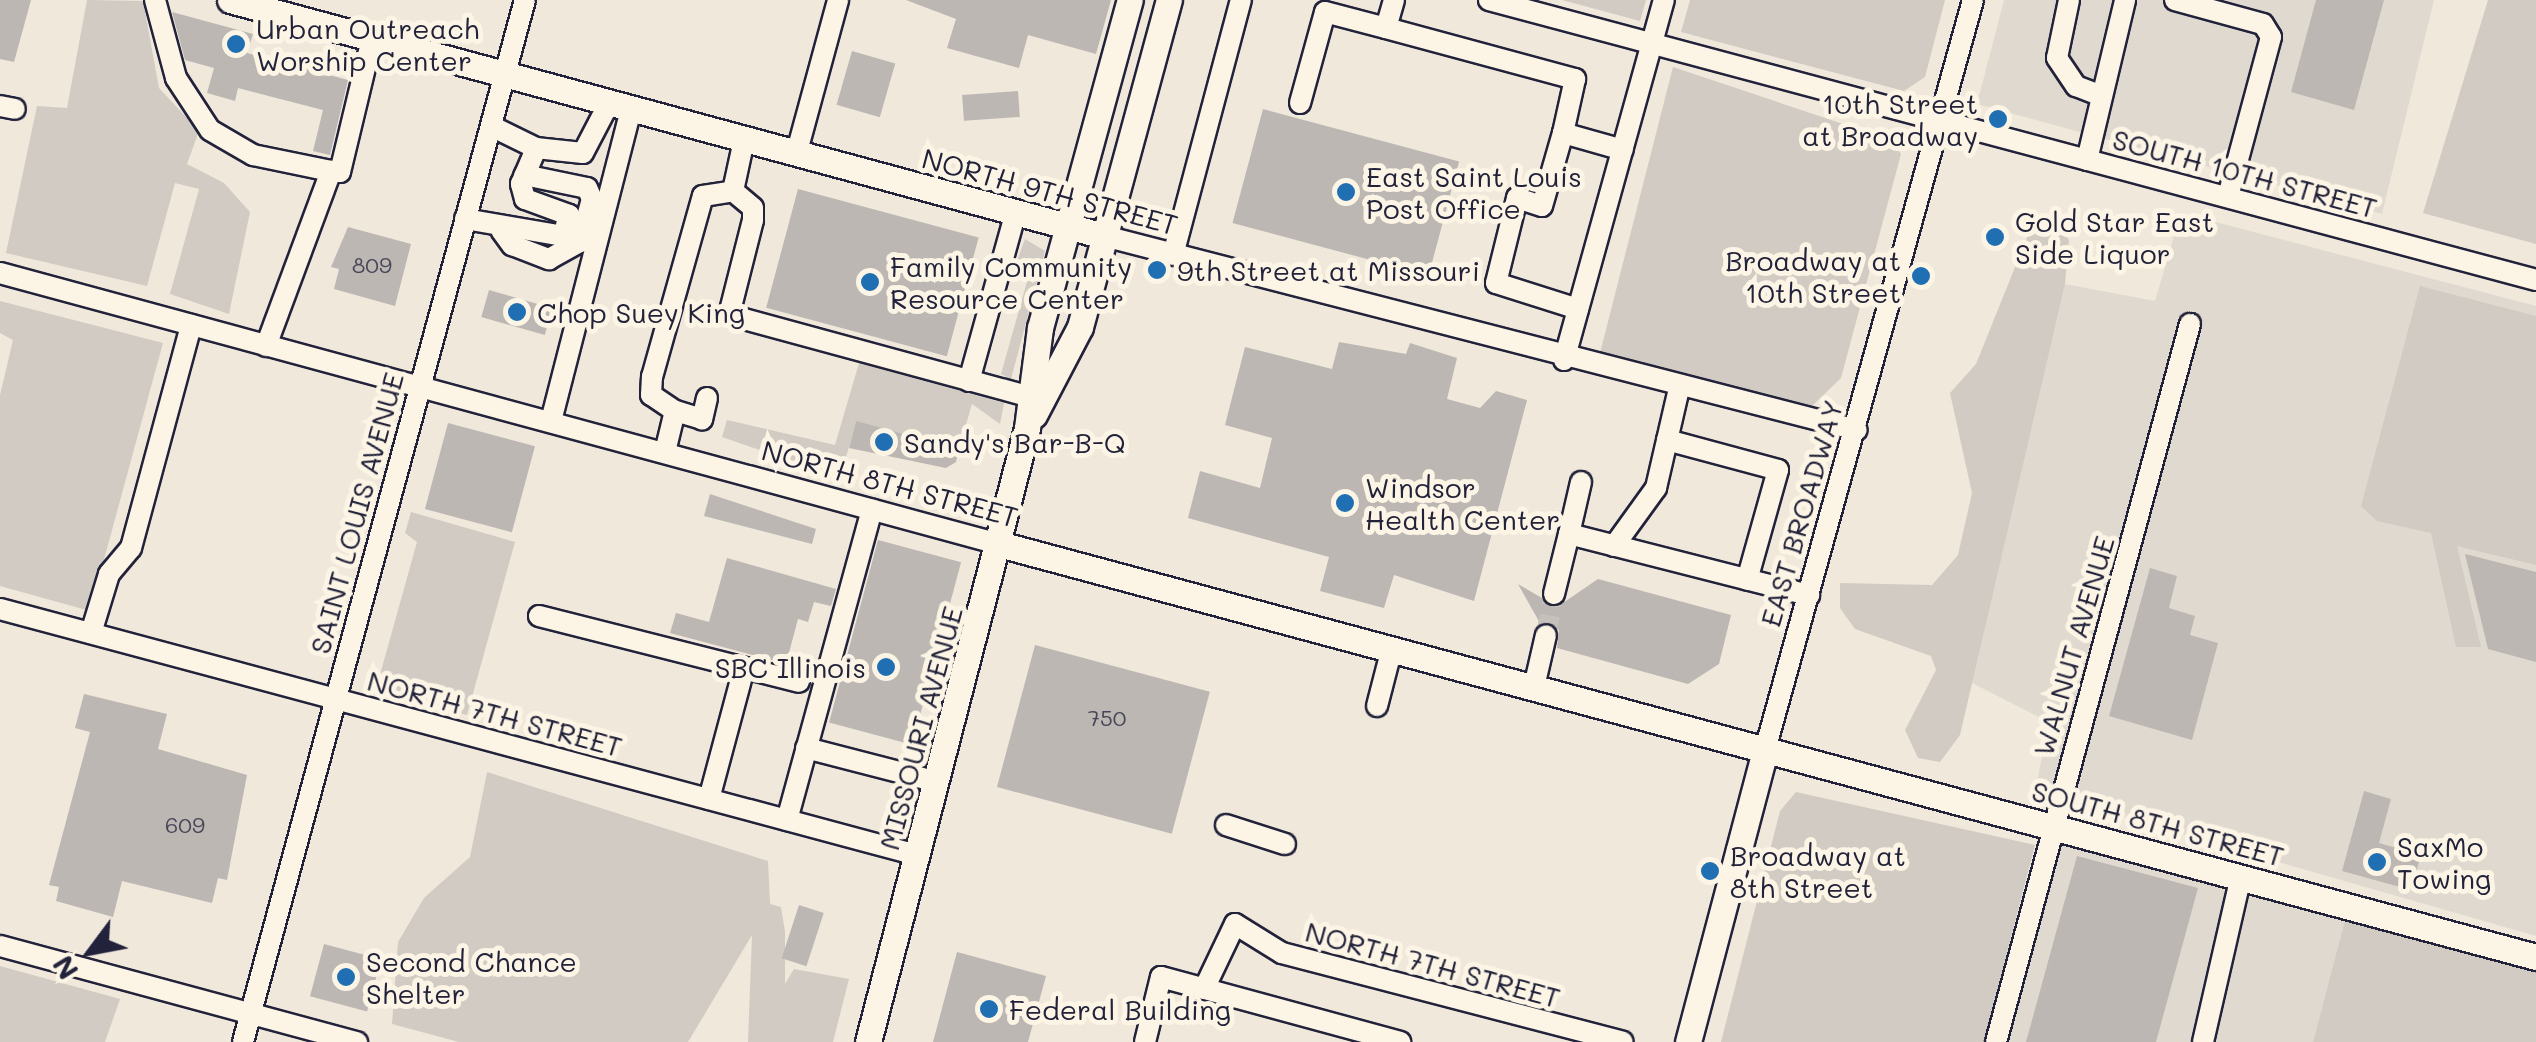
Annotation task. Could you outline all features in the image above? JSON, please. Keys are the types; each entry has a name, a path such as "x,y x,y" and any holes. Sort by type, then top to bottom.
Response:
{"main road":[{"name":"NORTH 9TH STREET","path":"230,0 1108,237"},
{"name":"MISSOURI AVENUE","path":"868,1042 1028,428 1040,328 1130,0"},
{"name":"MISSOURI AVENUE","path":"1028,428 1080,327 1108,237 1168,0"},
{"name":"NORTH 8TH STREET","path":"1000,544 1765,750"},
{"name":"SOUTH 8TH STREET","path":"1765,750 2536,956"},
{"name":"EAST BROADWAY","path":"1688,1042 1765,750"}],"street":[{"path":"155,0 176,78 210,130 254,155 340,172 372,39"},
{"name":"SAINT LOUIS AVENUE","path":"242,1042 525,0"},
{"path":"796,155 838,0"},
{"path":"1173,255 1242,0"},
{"path":"1386,28 1394,0"},
{"name":"SOUTH 10TH STREET","path":"1489,0 2536,280"},
{"path":"1564,360 1664,0"},
{"name":"EAST BROADWAY","path":"1765,750 1973,0"},
{"path":"2069,0 2057,58 2076,86 2100,95"},
{"path":"2087,160 2125,0"},
{"path":"2176,0 2264,24 2270,36 2228,196"},
{"path":"1300,103 1325,12 1575,79 1542,206 1517,198 1496,283 1578,309"},
{"path":"491,126 536,148 583,153 620,106"},
{"path":"551,421 620,106"},
{"path":"1562,133 1623,150"},
{"path":"733,191 744,140"},
{"path":"466,218 501,230 556,238 567,231 569,214 525,199 524,174 536,148"},
{"path":"266,346 331,170"},
{"path":"501,230 512,245 550,259 580,242 587,188 524,174"},
{"path":"706,398 702,419 675,411 651,395 652,377 703,196 733,191 754,208 729,316 1031,396"},
{"path":"969,380 1016,212"},
{"name":"NORTH 9TH STREET","path":"1108,237 1564,360 1856,430"},
{"name":"NORTH 8TH STREET","path":"0,273 1000,544"},
{"name":"WALNUT AVENUE","path":"1996,1042 2051,825 2190,324"},
{"path":"91,633 110,574 131,548 192,325"},
{"path":"1614,546 1656,488 1679,388"},
{"path":"665,452 675,411"},
{"path":"1666,440 1778,470 1747,580"},
{"path":"1554,594 1581,482"},
{"path":"786,820 872,509"},
{"path":"1569,534 1809,595"},
{"name":"NORTH 7TH STREET","path":"0,609 918,855"},
{"path":"538,616 799,682"},
{"path":"1534,687 1546,635"},
{"path":"1377,706 1392,648"},
{"path":"709,799 744,668"},
{"path":"806,748 937,782"},
{"path":"1226,826 1285,844"},
{"path":"2202,1042 2241,876"},
{"name":"NORTH 7TH STREET","path":"1204,989 1236,924 1282,953 1568,1035 1624,1042"},
{"path":"0,946 357,1042"},
{"path":"1145,1042 1161,977 1400,1042"}],"shaded area":[{"path":"87,0 143,1 159,88 199,131 187,164 224,183 250,212 229,314 170,294 199,189 175,183 147,286 6,253 37,106 67,108"},
{"path":"1562,0 1646,0 1640,21"},
{"path":"1690,0 1945,0 1925,77 1904,91 1681,32"},
{"path":"2004,0 2434,0 2382,214 1977,104"},
{"path":"2488,0 2536,0 2536,244 2423,213"},
{"path":"1673,67 1891,140 1901,154 1841,378 1812,406 1600,353"},
{"path":"2181,213 2536,306 2536,936 2035,792 2049,722 1970,682 2065,284 2155,301"},
{"path":"2052,217 2069,240 2065,284 1960,735 1940,762 1918,758 1905,730 1936,670 1931,656 1855,629 1840,608 1840,583 1932,585 1958,555 1972,493 1950,393 1976,364 2030,230"},
{"path":"1025,239 1045,251 1011,379 1001,374 1030,271 1014,269"},
{"path":"2420,286 2536,316 2536,565 2457,546 2481,647 2456,647 2431,533 2377,521 2361,506"},
{"path":"0,301 163,343 90,611 0,586 0,395 13,340 0,333"},
{"path":"859,363 1004,403 1000,424 972,404 959,449 856,422 840,478 722,437 727,420 835,445"},
{"path":"411,512 515,542 467,715 376,689 417,542 405,533"},
{"path":"487,772 768,861 770,904 781,907 785,932 785,984 794,969 849,979 833,1042 748,1042 752,935 688,1042 459,1042 392,1024 398,942 424,898 470,857"},
{"path":"1796,792 2035,845 1984,1042 1721,1042 1780,811"},
{"path":"2060,842 2345,920 2313,1042 2008,1042"},
{"path":"2345,920 2536,971 2536,1042 2313,1042"},
{"path":"0,966 120,999 105,1042 0,1042"}],"building":[{"path":"0,0 31,0 14,62 0,59"},
{"path":"906,0 1111,0 1096,54 1028,35 1019,68 947,48 956,19"},
{"path":"2316,0 2384,0 2354,110 2291,92"},
{"path":"172,12 253,34 247,53 348,80 330,155 313,151 323,110 238,88 235,101 207,93 214,68 185,60"},
{"path":"852,51 895,63 880,117 837,105"},
{"path":"1018,91 1020,117 964,121 962,95"},
{"name":"East Saint Louis Post Office","path":"1263,109 1459,162 1429,276 1232,223"},
{"name":"Family Community Resource Center","path":"798,189 979,237 947,356 766,308"},
{"path":"348,227 411,244 395,306 334,289 339,269 331,267"},
{"name":"Chop Suey King","path":"489,290 552,308 545,335 481,317"},
{"name":"Windsor Health Center","path":"1339,342 1406,354 1410,343 1457,358 1447,399 1480,408 1496,391 1527,400 1474,601 1394,575 1384,608 1320,591 1329,557 1188,518 1200,471 1260,488 1272,438 1225,425 1245,347 1332,369"},
{"path":"856,421 959,449 956,462 946,468 849,448"},
{"path":"448,423 535,446 512,532 425,509"},
{"path":"710,494 816,529 812,544 704,516"},
{"name":"SBC Illinois","path":"878,540 961,562 912,745 829,723"},
{"path":"2465,554 2536,572 2536,662 2488,649"},
{"path":"727,558 836,589 831,606 814,602 808,622 798,619 786,664 670,633 676,613 709,622"},
{"path":"2150,568 2177,576 2169,608 2195,616 2190,635 2218,643 2192,740 2109,716"},
{"path":"1598,579 1731,615 1719,664 1688,684 1557,648 1559,630 1540,623 1518,584 1557,607"},
{"path":"1035,645 1210,692 1172,834 997,787"},
{"path":"84,694 167,714 158,749 247,775 227,880 218,878 212,903 122,881 113,917 56,901 59,887 49,885 90,732 75,728"},
{"path":"2364,791 2391,799 2379,843 2421,855 2411,890 2342,871"},
{"path":"2077,856 2198,888 2156,1042 2026,1042"},
{"path":"799,905 824,913 806,966 782,958"},
{"name":"Second Chance Shelter","path":"324,944 381,959 367,1011 310,996"},
{"name":"Federal Building","path":"957,952 1046,976 1028,1042 933,1042"}],"tunnel":[{"path":"1546,635 1554,594"}],"place":[{"name":"Urban Outreach Worship Center","path":"236,44"},
{"name":"10th Street at Broadway","path":"1998,119"},
{"name":"East Saint Louis Post Office","path":"1346,192"},
{"name":"Gold Star East Side Liquor","path":"1995,237"},
{"name":"9th Street at Missouri","path":"1157,270"},
{"name":"Broadway at 10th Street","path":"1921,276"},
{"name":"Family Community Resource Center","path":"870,282"},
{"name":"Chop Suey King","path":"517,312"},
{"name":"Sandy's Bar-B-Q","path":"884,442"},
{"name":"Windsor Health Center","path":"1345,503"},
{"name":"SBC Illinois","path":"886,667"},
{"name":"SaxMo Towing","path":"2377,862"},
{"name":"Broadway at 8th Street","path":"1710,871"},
{"name":"Second Chance Shelter","path":"346,977"},
{"name":"Federal Building","path":"989,1009"}]}
